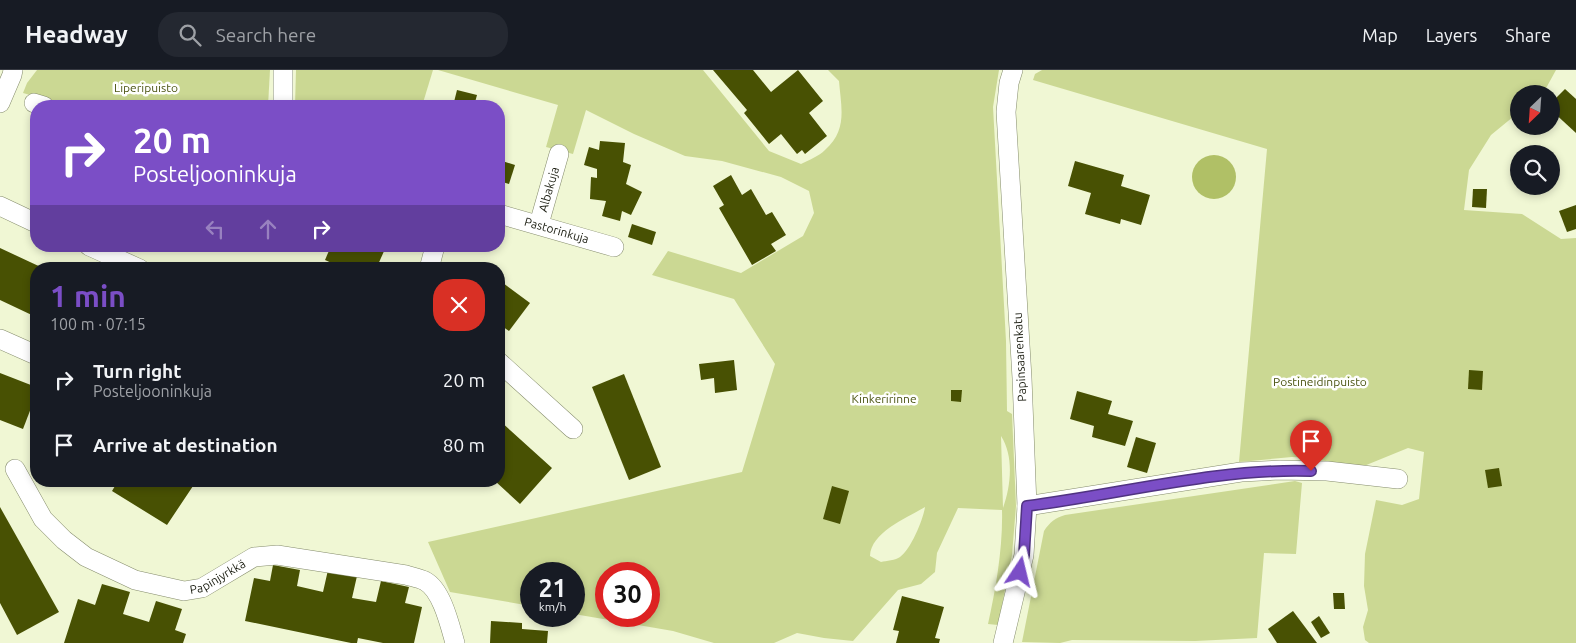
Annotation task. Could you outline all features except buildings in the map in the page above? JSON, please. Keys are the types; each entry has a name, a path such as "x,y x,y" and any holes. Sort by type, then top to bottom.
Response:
{"street":[{"path":"0,103 13,70"},
{"path":"283,70 283,100"},
{"name":"Papinsaarenkatu","path":"1003,643 1024,555 1027,506 1006,112 1009,83 1013,70"},
{"name":"Albakuja","path":"539,224 559,154"},
{"path":"0,206 30,220"},
{"name":"Pastorinkuja","path":"505,216 614,247"},
{"path":"102,252 124,262"},
{"path":"0,339 30,352"},
{"path":"505,367 573,429"},
{"name":"Papinjyrkkä","path":"15,469 43,519 64,540 86,557 135,580 184,591 202,588 254,557 277,555 406,575 426,581 436,593 444,608 455,643"},
{"path":"1027,506 1240,472 1308,471 1398,479"}],"green space":[{"name":"Liperipuisto","path":"37,70 270,70 268,100 48,100 23,93 27,83"},
{"path":"296,70 433,70 424,100 295,100"},
{"name":"Kinkeririnne","path":"438,70 703,70 769,151 801,164 825,150 837,134 840,126 842,109 839,81 828,70 999,70 993,107 1006,341 1007,411 1012,414 1016,506 1012,555 998,625 988,624 998,567 1002,510 958,508 937,553 935,572 921,584 898,590 853,641 797,633 774,643 714,643 673,631 650,627 660,627 660,562 595,562 595,618 585,616 585,562 520,562 520,604 450,592 428,542 742,472 775,364 734,299 652,275 668,251 741,273 803,236 814,213 809,191 781,177 722,161 685,156 634,134 586,110 573,154 546,147 558,105","holes":["1001,436 1005,444 1010,471 1008,490 1003,508","925,507 916,534 900,557 881,562 870,556 872,547 883,533"]},
{"name":"Postineidinpuisto","path":"1042,70 1556,70 1548,85 1510,85 1510,119 1491,135 1469,170 1464,210 1522,214 1561,239 1576,238 1576,643 1369,643 1365,640 1363,627 1368,610 1364,586 1365,554 1376,500 1402,505 1419,499 1424,452 1408,448 1359,468 1311,458 1292,457 1239,462 1267,149 1033,80 1035,74"},
{"path":"1295,481 1302,483 1296,554 1264,553 1257,638 1195,641 1072,640 1060,643 1022,642 1044,531 1056,519 1065,515"}],"shaded area":[{"path":"1210,155 1218,155 1230,161 1236,177 1230,193 1218,199 1210,199 1198,193 1192,181 1192,173 1198,161"}],"route":[{"path":"1020,572 1024,555 1027,506 1240,472 1311,471"}]}
